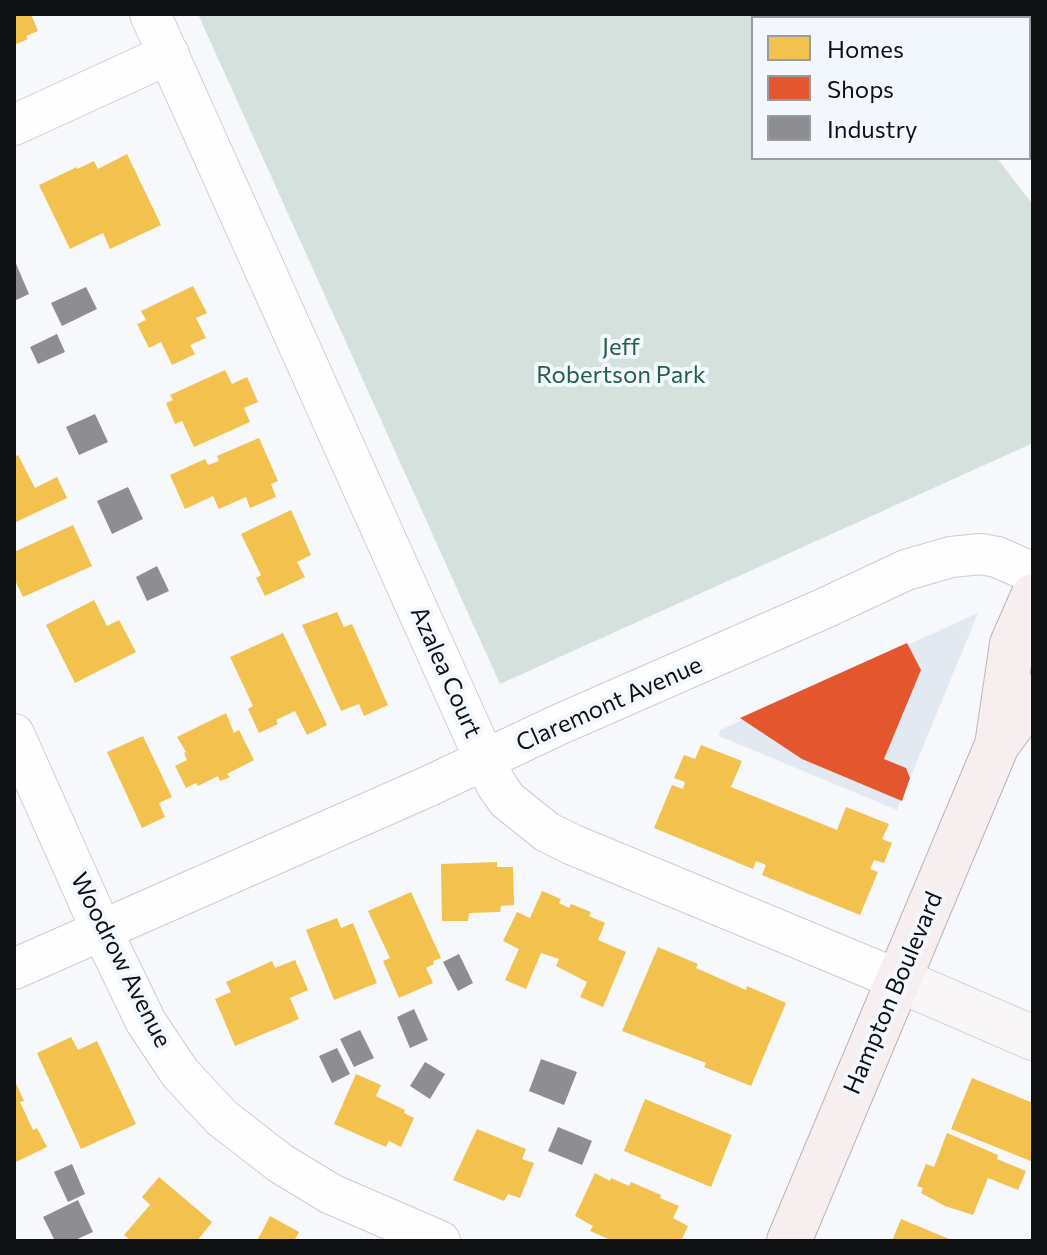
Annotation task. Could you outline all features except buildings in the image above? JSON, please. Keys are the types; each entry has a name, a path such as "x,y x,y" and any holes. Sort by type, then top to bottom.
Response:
{"main road":[{"name":"Hampton Boulevard","path":"997,745 1012,644 1033,596"},
{"name":"Hampton Boulevard","path":"789,1241 997,745 1033,696"}],"street":[{"name":"Azalea Court","path":"150,14 485,760 507,800 547,832 571,844 1033,1038"},
{"path":"14,125 169,54"},
{"name":"Claremont Avenue","path":"14,969 906,570 951,557 981,554 997,557 1033,573"},
{"name":"Woodrow Avenue","path":"14,734 146,1022 180,1073 222,1118 280,1163 331,1194 440,1241"}],"shaded area":[{"path":"978,613 897,810 719,736 720,730"}],"green space":[{"name":"Jeff Robertson Park","path":"198,14 888,14 890,16 751,16 751,160 999,160 1033,205 1033,443 500,684"}]}
